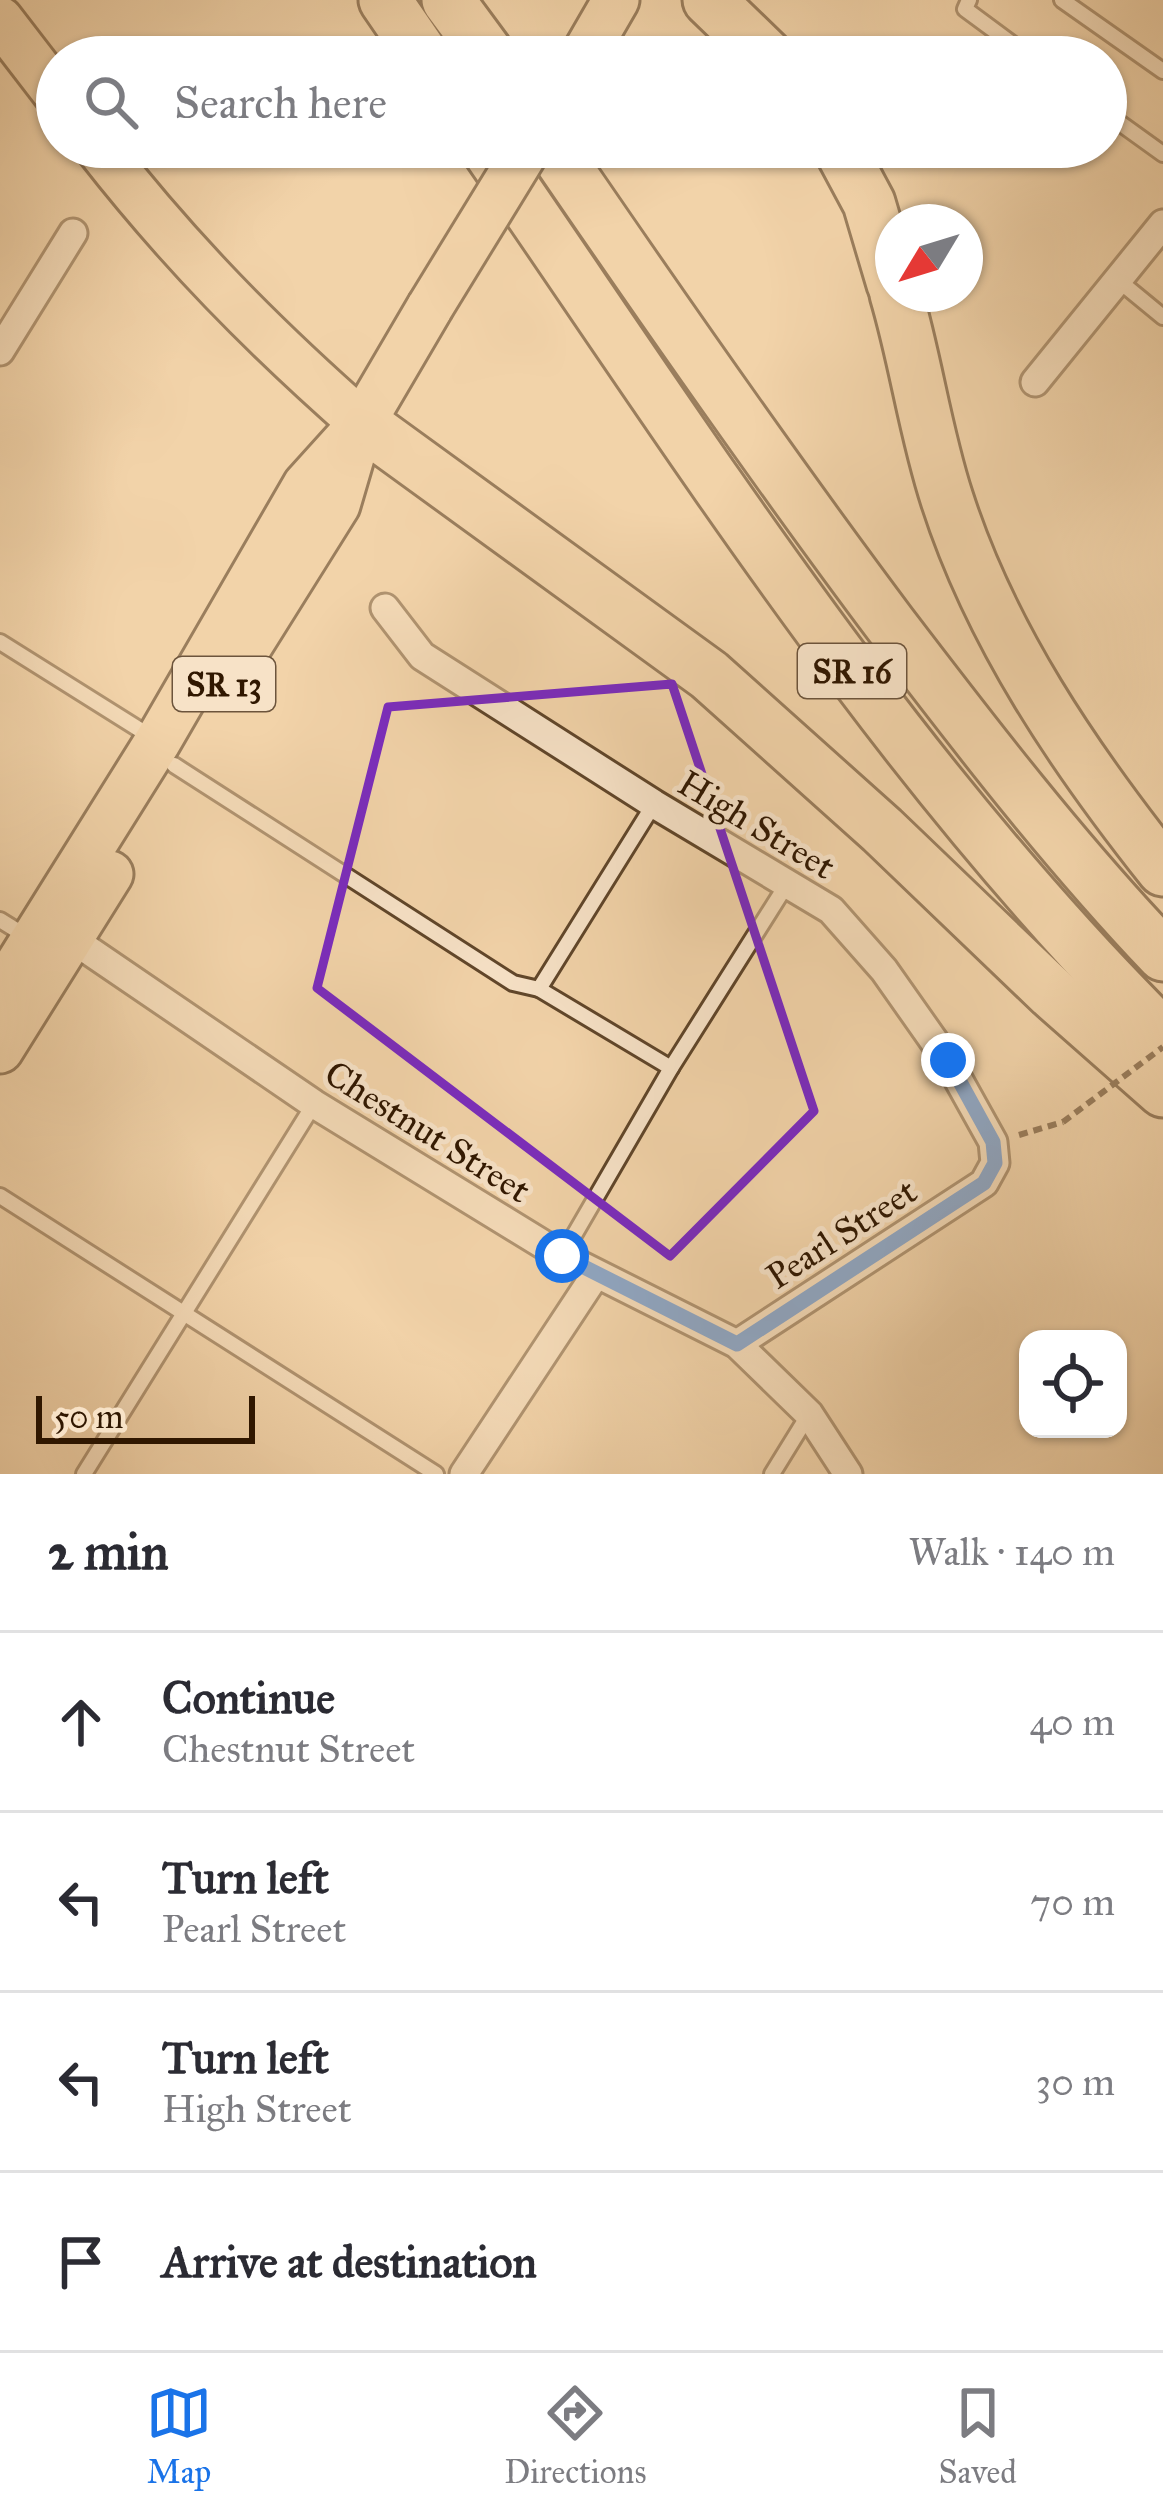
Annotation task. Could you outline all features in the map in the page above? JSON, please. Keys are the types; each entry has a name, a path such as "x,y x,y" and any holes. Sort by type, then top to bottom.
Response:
{"highway":[{"path":"385,0 410,36"},
{"path":"448,0 475,36"},
{"path":"595,36 616,0"},
{"path":"710,0 747,36"},
{"path":"0,20 36,67"},
{"path":"114,168 155,220 268,341 362,423 710,675 1163,1090"},
{"name":"SR 16","path":"500,168 772,563 893,727 1044,907 1163,1035"},
{"name":"SR 13","path":"0,994 35,933 166,753 306,485 362,423 515,168"},
{"name":"SR 16","path":"566,168 763,454 911,651 1075,860 1163,956"},
{"path":"850,168 875,226"},
{"path":"900,312 946,498 973,568 1007,640 1089,776 1163,870"},
{"name":"SR 13","path":"0,1050 35,933"}],"street":[{"path":"1035,382 1163,224"},
{"path":"0,351 73,233"},
{"name":"High Street","path":"385,608 422,656 831,910 884,970 948,1060 993,1142"},
{"name":"Chestnut Street","path":"35,933 562,1256 737,1344 809,1414 848,1474"},
{"name":"Pearl Street","path":"737,1344 984,1183 995,1163 993,1142"},
{"path":"464,1474 596,1274"}],"lane":[{"path":"968,0 967,11 1001,36"},
{"path":"1062,0 1113,36"},
{"path":"1127,46 1163,71"},
{"path":"1127,127 1163,154"},
{"path":"1118,280 1163,317"},
{"path":"0,642 514,983 539,989 671,1068"},
{"path":"539,989 654,804"},
{"path":"562,1256 671,1068 787,884"},
{"path":"84,1474 314,1104"},
{"path":"0,1196 436,1474"},
{"path":"772,1474 809,1414"}],"path":[{"path":"993,1142 1063,1122 1163,1047"}],"highlighted area":[{"path":"672,684 814,1111 670,1256 317,988 388,707"}],"route":[{"path":"562,1256 737,1344 984,1183 995,1163 993,1142 948,1060"}]}
